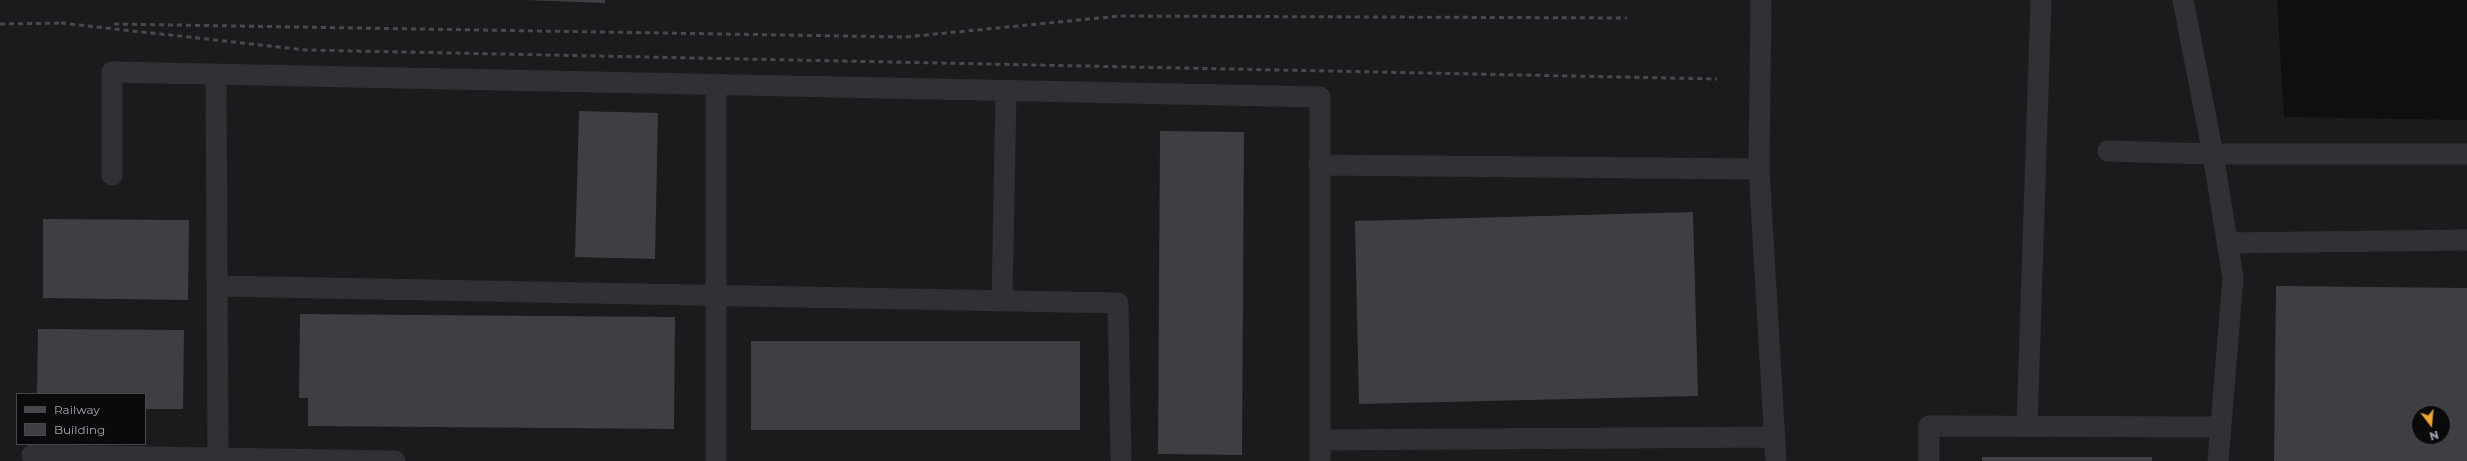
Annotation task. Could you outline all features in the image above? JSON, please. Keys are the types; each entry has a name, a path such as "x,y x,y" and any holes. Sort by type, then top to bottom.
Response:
{"lane":[{"path":"1761,0 1759,169 1776,461"},
{"path":"2027,426 2041,0"},
{"path":"2183,0 2213,154 2233,278 2218,461"},
{"path":"112,175 112,72 1320,97 1320,461"},
{"path":"216,75 218,458"},
{"path":"716,85 716,461"},
{"path":"1002,301 1006,91"},
{"path":"2108,151 2213,154 2467,154"},
{"path":"1319,165 1759,169"},
{"path":"2227,243 2467,240"},
{"path":"217,286 716,294 1118,303 1121,461"},
{"path":"1929,461 1929,426 2220,427"},
{"path":"1320,440 1775,437"},
{"path":"32,455 395,461"}],"shaded area":[{"path":"0,0 2277,0 2284,117 2467,120 2467,461 0,461"}],"building":[{"path":"525,0 605,0 605,3"},
{"path":"579,111 658,113 655,259 575,257"},
{"path":"1160,131 1244,132 1242,455 1158,454"},
{"path":"1693,212 1698,396 1359,404 1355,221"},
{"path":"43,219 189,220 188,300 43,298"},
{"path":"2276,286 2467,288 2467,461 2274,461"},
{"path":"300,314 675,317 674,429 308,426 308,398 299,398"},
{"path":"38,329 184,330 183,409 146,409 146,393 37,393"},
{"path":"751,341 1080,341 1080,430 751,430"},
{"path":"1982,457 2152,457 2152,461 1982,461"}],"railway":[{"path":"114,24 905,37 1120,16 1627,18"},
{"path":"61,23 306,50 1717,79"},
{"path":"0,24 66,23"}]}
